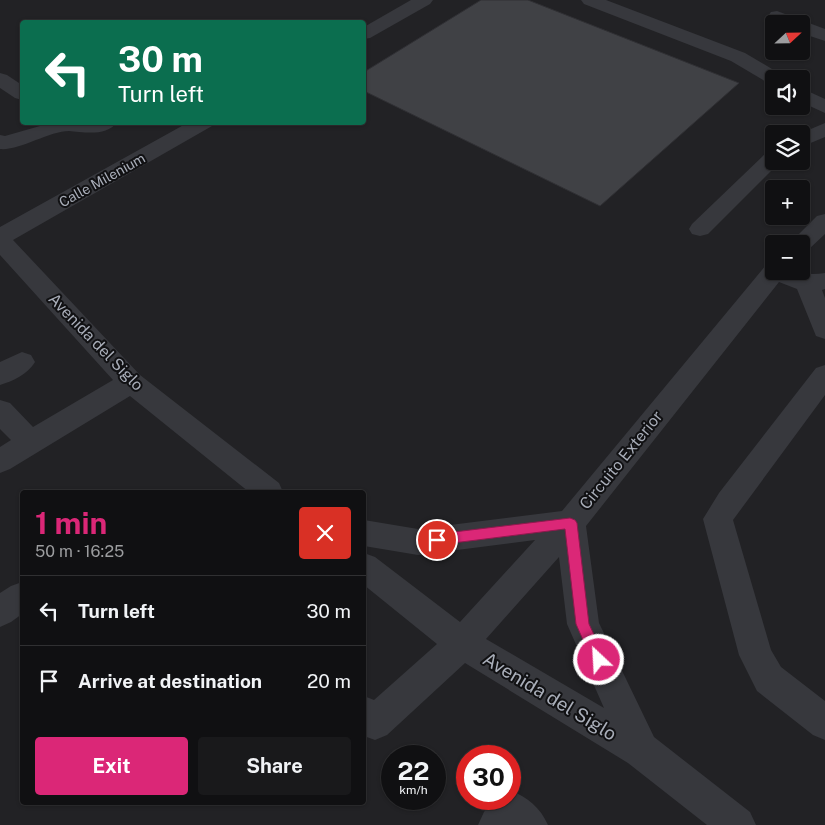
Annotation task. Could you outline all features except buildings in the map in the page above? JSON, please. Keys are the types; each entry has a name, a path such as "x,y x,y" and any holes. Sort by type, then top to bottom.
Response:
{"street":[{"path":"366,33 424,0"},
{"path":"590,0 738,58 765,73"},
{"path":"810,30 825,36"},
{"path":"0,78 20,92"},
{"path":"0,101 20,93"},
{"path":"810,99 825,108"},
{"path":"0,141 3,143 15,141 63,125"},
{"path":"72,125 89,128 100,125"},
{"name":"Calle Milenium","path":"0,238 200,125"},
{"path":"810,136 825,129"},
{"path":"700,229 765,165"},
{"path":"810,235 825,220"},
{"name":"Avenida del Siglo","path":"0,238 131,382 266,490"},
{"name":"Circuito Exterior","path":"366,715 375,723 462,643 570,523 768,280"},
{"path":"816,283 825,330"},
{"path":"825,375 729,502 718,520 761,667 769,679 825,723"},
{"path":"0,460 131,382"},
{"path":"0,411 30,442"},
{"path":"366,533 418,542 570,523 583,624 641,750"},
{"name":"Avenida del Siglo","path":"366,569 462,643 641,750 737,825"},
{"path":"0,612 20,597"},
{"path":"497,825 510,809 529,825"}],"shaded area":[{"path":"0,0 825,0 825,825 0,825"}],"route":[{"path":"437,540 570,523 583,624 599,660"}]}
